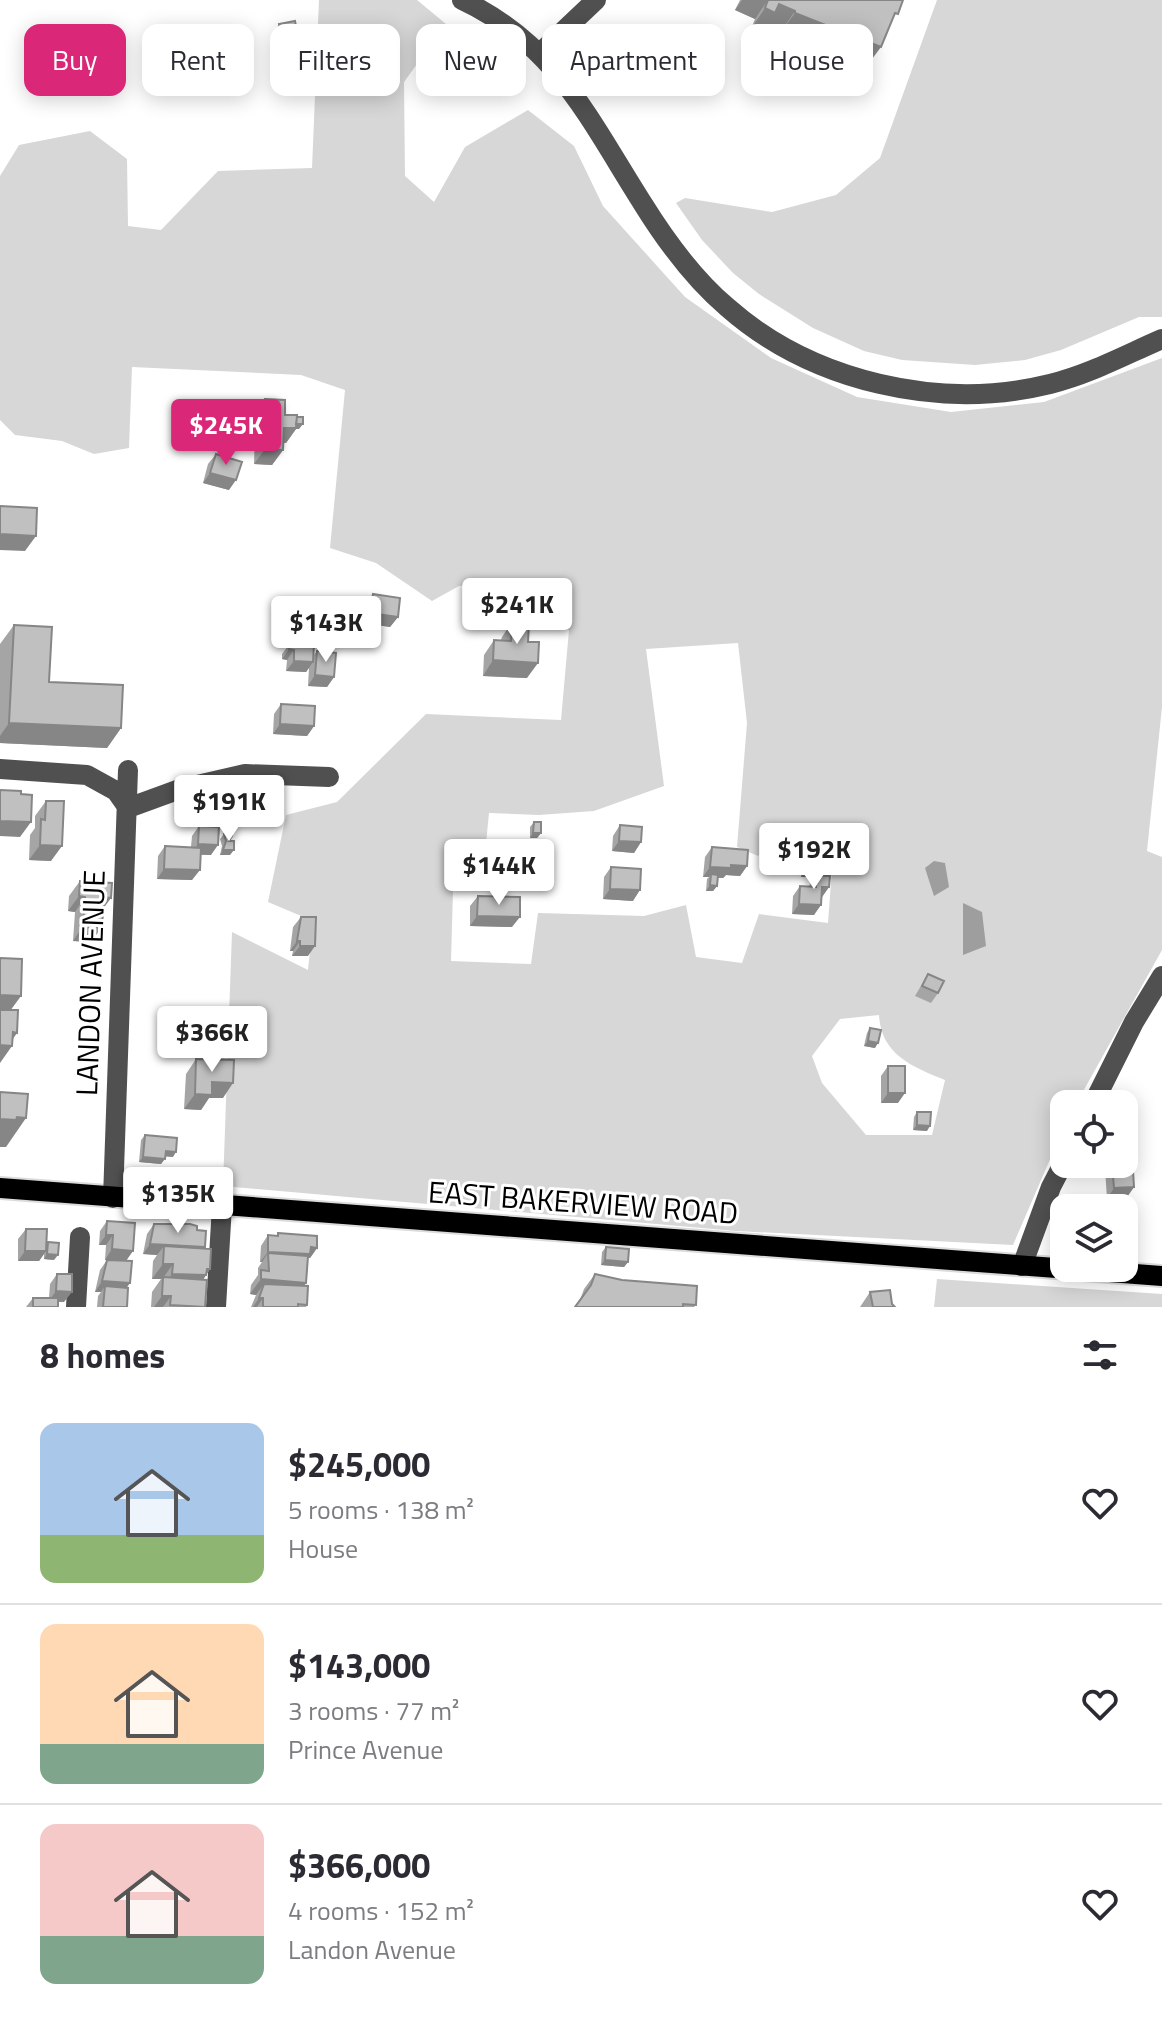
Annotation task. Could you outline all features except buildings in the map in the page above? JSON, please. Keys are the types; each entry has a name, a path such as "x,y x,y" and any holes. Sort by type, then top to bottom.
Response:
{"main road":[{"name":"EAST BAKERVIEW ROAD","path":"0,1188 1162,1276"}],"street":[{"path":"462,0 498,21 540,53 606,141 674,249 727,308 798,356 876,383 958,395 1048,384 1092,371 1162,339"},
{"path":"540,53 596,0"},
{"path":"0,769 87,775 116,791 128,808 180,789 245,774 329,777"},
{"name":"LANDON AVENUE","path":"113,1198 128,770"},
{"path":"1100,1090 1134,1022 1162,976"},
{"path":"1022,1266 1056,1178"},
{"path":"216,1307 222,1206"},
{"path":"76,1307 80,1237"}],"shaded area":[{"path":"319,0 417,0 446,24 416,24 416,65 404,82 405,176 434,202 465,147 528,110 574,146 603,206 685,297 771,358 857,397 951,412 1044,402 1162,358 1162,707 1147,851 1162,857 1162,950 1084,1090 1050,1090 1050,1159 1013,1245 736,1231 223,1186 232,932 308,970 313,921 268,902 286,815 337,802 426,714 561,720 569,630 524,626 493,583 459,586 432,601 376,563 330,548 345,390 301,375 132,367 129,448 94,454 62,441 15,435 0,420 0,176 19,145 90,131 127,159 128,226 161,230 218,171 312,168 315,96 400,96 400,24 318,24","holes":["738,643 747,723 737,847 758,856 775,838 834,842 828,923 759,914 742,963 696,957 686,905 644,916 538,913 531,964 451,961 453,890 482,884 489,813 539,815 594,811 664,786 646,649","879,1015 881,1029 892,1050 901,1058 945,1080 932,1135 866,1135 822,1083 812,1056 840,1019"]},
{"path":"937,0 1162,0 1162,317 1139,317 1061,350 1025,360 975,365 902,360 864,351 813,328 759,294 733,273 702,240 676,203 685,198 772,212 836,195 880,158"},
{"path":"934,861 945,863 949,887 934,896 925,868"},
{"path":"963,903 982,912 986,946 963,955"},
{"path":"937,1279 1162,1294 1162,1307 934,1307"}]}
